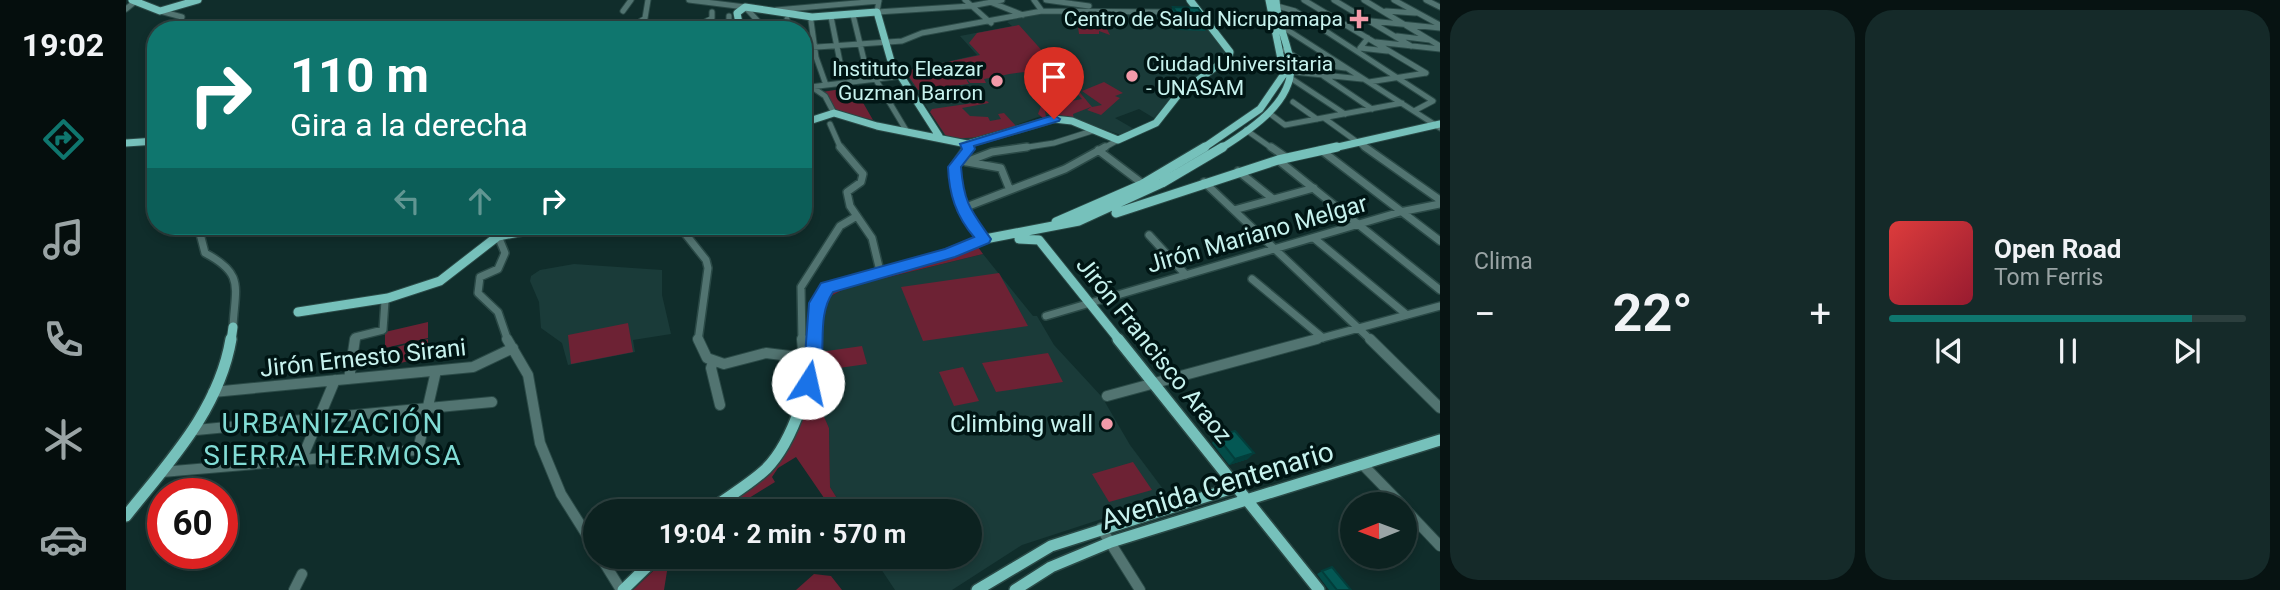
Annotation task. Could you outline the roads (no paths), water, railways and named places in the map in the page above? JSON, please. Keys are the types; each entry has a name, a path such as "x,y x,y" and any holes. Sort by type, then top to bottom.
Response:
{"main road":[{"path":"135,0 160,11 198,0"},
{"path":"812,120 834,113 970,145 1054,119 1072,121 1118,140 1156,122 1178,95 1229,57 1230,52 1190,0"},
{"path":"1272,2 1277,48 1287,73"},
{"path":"739,21 737,13 746,7 775,10 811,19 877,12 891,61 939,136"},
{"path":"1078,221 1105,211 1246,130 1269,113 1284,95 1287,73 1287,51 1275,22"},
{"path":"725,499 767,468 789,433 813,369 818,301 827,287 950,253 983,239 1037,235 1060,220 1147,186 1260,109 1287,73"},
{"path":"1048,227 1124,210 1204,182 1283,159 1438,126"},
{"path":"126,143 147,142"},
{"path":"970,145 960,163 961,209 983,239"},
{"path":"298,312 388,298 440,281 498,236 503,235"},
{"name":"Jirón Francisco Araoz","path":"1037,235 1319,590"},
{"path":"126,516 196,430 230,354 233,327"},
{"name":"Avenida Centenario","path":"1015,590 1051,567 1111,542 1249,502 1440,440"},
{"name":"Avenida Centenario","path":"977,590 1034,555 1101,527 1237,487"},
{"path":"622,590 644,569"}],"street":[{"path":"126,9 135,0"},
{"path":"623,11 631,0"},
{"path":"641,21 645,18 648,0"},
{"path":"689,0 746,7 758,21"},
{"path":"772,0 775,10 879,1 877,12 971,6 1002,0"},
{"path":"807,0 811,19"},
{"path":"965,0 991,23"},
{"path":"1034,0 1042,11"},
{"path":"1046,0 1089,10"},
{"path":"1089,10 1093,0"},
{"path":"1287,73 1367,81 1426,73 1304,0"},
{"path":"1334,0 1411,46"},
{"path":"1364,0 1433,40 1440,48"},
{"path":"1394,0 1440,27"},
{"path":"1426,0 1440,7"},
{"path":"985,2 1023,15"},
{"path":"1272,2 1295,11 1433,101 1414,111"},
{"path":"1383,10 1419,13"},
{"path":"160,11 182,17 180,21"},
{"path":"813,48 885,42 1042,11 1163,12"},
{"path":"707,21 712,18 712,12"},
{"path":"853,15 864,60 906,130"},
{"path":"728,21 729,16"},
{"path":"831,17 840,62 851,82"},
{"path":"1368,20 1440,27"},
{"path":"1275,22 1438,126"},
{"path":"1310,64 1323,51 1342,22"},
{"path":"1341,41 1354,30"},
{"path":"812,34 813,48 826,85"},
{"path":"1394,36 1433,40"},
{"path":"1390,51 1360,48 1371,40 1440,48"},
{"path":"1277,48 1310,64 1372,109"},
{"path":"1310,64 1348,68"},
{"path":"1287,73 1345,114"},
{"path":"812,87 902,76"},
{"path":"812,88 825,96 834,113"},
{"path":"1293,102 1358,141 1440,202"},
{"path":"1269,113 1285,125 1402,103"},
{"path":"830,124 840,148 863,174 861,182 847,192 847,201 872,238 880,271"},
{"path":"960,163 992,152 1054,143 1095,130"},
{"path":"1246,130 1440,290"},
{"path":"961,209 1009,188 1065,169 1118,140"},
{"path":"1098,150 1147,186"},
{"path":"1321,150 1440,242"},
{"path":"960,163 1001,168 1009,188"},
{"path":"1238,172 1273,200"},
{"path":"1204,182 1277,248 1440,408"},
{"path":"1234,209 1314,188"},
{"name":"Jirón Mariano Melgar","path":"1046,316 1440,202"},
{"path":"800,406 806,358 799,305 802,287 840,226 856,216"},
{"path":"200,235 205,253 226,264 235,277 233,327"},
{"path":"686,235 706,260 708,268 698,341 701,352 713,362 724,364 766,353 806,358"},
{"path":"1149,235 1186,275"},
{"path":"498,236 505,253 498,269 480,276 478,293 498,312 531,383 540,443 561,494 583,529"},
{"path":"1315,239 1408,315"},
{"path":"1252,279 1323,338"},
{"path":"349,379 355,336 383,330 385,301 388,298"},
{"path":"1107,396 1440,306"},
{"name":"Jirón Ernesto Sirani","path":"213,392 482,365 513,348"},
{"path":"713,362 710,368 720,405"},
{"path":"162,472 418,450 436,371"},
{"path":"301,461 335,380"},
{"path":"196,430 492,401"},
{"path":"1363,465 1389,492"},
{"path":"1418,523 1440,546"},
{"path":"1101,527 1140,590"},
{"path":"608,569 622,590"},
{"path":"293,590 303,573"}],"place":[{"name":"Centro de Salud Nicrupamapa","path":"1359,19"},
{"name":"Ciudad Universitaria - UNASAM","path":"1132,76"},
{"name":"Instituto Eleazar Guzman Barron","path":"997,81"},
{"name":"Climbing wall","path":"1107,424"}],"district":[{"name":"URBANIZACIÓN SIERRA HERMOSA","path":"333,439"}]}
